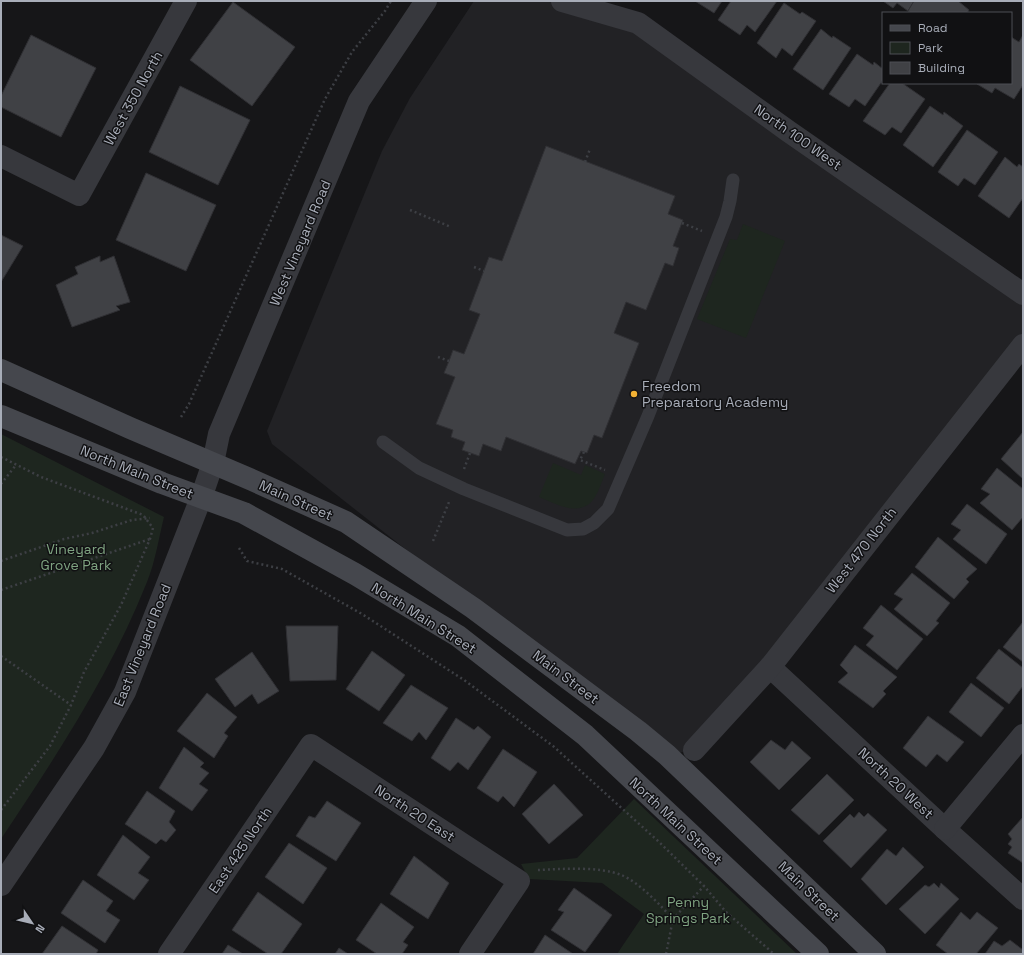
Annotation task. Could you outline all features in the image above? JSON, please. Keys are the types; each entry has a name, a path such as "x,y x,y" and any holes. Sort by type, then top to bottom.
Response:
{"main road":[{"path":"1,370 212,463"},
{"name":"North Main Street","path":"1,416 162,483 244,513 355,574 458,636 585,735 818,954"},
{"name":"Main Street","path":"212,463 346,522 473,608 638,731 667,755 874,954"}],"street":[{"name":"West 350 North","path":"1,156 79,195 186,1"},
{"name":"West Vineyard Road","path":"201,498 219,434 359,101 426,1"},
{"name":"North 100 West","path":"562,1 638,24 788,131 1023,294"},
{"name":"West 470 North","path":"694,750 770,667 1023,345"},
{"name":"East Vineyard Road","path":"1,885 94,748 126,692 201,498"},
{"name":"North 20 West","path":"770,667 1023,899"},
{"path":"946,829 1023,736"},
{"name":"North 20 East","path":"311,745 528,876"},
{"name":"East 425 North","path":"169,954 311,745"},
{"path":"470,954 528,876"}],"lane":[{"path":"383,442 419,468 567,530 582,529 594,523 608,509 648,416 726,217 732,180"},
{"path":"667,755 694,750"}],"path":[{"path":"181,417 189,404 324,100 352,52 385,11 391,1"},
{"path":"585,162 590,149"},
{"path":"410,210 451,227"},
{"path":"682,223 704,232"},
{"path":"474,268 484,271"},
{"path":"438,357 449,361"},
{"path":"584,452 580,460 610,472"},
{"path":"462,472 470,453"},
{"path":"1,456 41,477 143,515 153,528 150,539 121,605 84,672 71,705 50,746 1,810"},
{"path":"1,484 16,465"},
{"path":"433,541 452,496"},
{"path":"1,561 64,539 92,533 132,520 150,518"},
{"path":"1,590 150,539"},
{"path":"239,548 248,561 282,569 362,614 464,680 553,746 658,841 704,886 726,912 774,954"},
{"path":"1,656 71,705"},
{"path":"528,876 578,869 606,871 622,875 652,898 673,919"},
{"path":"666,954 673,919 704,886"}],"shaded area":[{"name":"Freedom Preparatory Academy","path":"474,1 539,1 571,4 638,23 1023,294 1023,345 694,750 667,755 272,444 267,431 382,151 410,98"}],"green space":[{"path":"743,224 785,241 746,338 697,319 730,239 737,240"},
{"name":"Vineyard Grove Park","path":"1,434 164,517 150,575 117,649 81,714 1,839"},
{"path":"553,463 581,475 585,465 605,474 592,502 583,507 571,508 557,505 539,497"},
{"name":"Penny Springs Park","path":"634,799 797,954 617,954 644,914 602,883 529,879 521,864 577,858"}],"building":[{"path":"695,1 722,1 714,13"},
{"path":"731,1 777,1 755,32 747,25 740,35 718,20"},
{"path":"883,1 914,1 908,11 897,3 893,8"},
{"path":"914,1 958,1 969,10 968,12 908,11"},
{"path":"233,2 295,47 252,106 190,60"},
{"path":"784,3 800,14 802,12 816,21 792,56 782,48 776,58 757,43"},
{"path":"821,29 832,38 833,36 851,48 823,90 793,69"},
{"path":"31,35 96,68 61,137 1,107 1,96"},
{"path":"1023,35 1023,85 1014,99 995,88 992,93 977,84 1012,84 1012,38 1019,42"},
{"path":"857,54 873,65 874,62 882,68 882,81 865,106 855,99 849,107 829,94"},
{"path":"889,84 903,84 925,99 901,133 892,127 885,135 863,121"},
{"path":"180,86 250,120 218,185 149,152"},
{"path":"930,106 943,115 944,112 963,126 933,167 903,145"},
{"path":"967,130 998,152 975,185 964,178 958,186 938,172"},
{"name":"Freedom Preparatory Academy","path":"546,146 675,196 668,214 683,220 673,246 679,248 673,266 665,263 646,310 626,302 614,333 639,343 602,438 594,435 587,453 581,451 575,464 506,437 501,451 483,444 479,456 462,450 465,442 451,437 453,430 436,424 455,377 444,373 453,350 464,354 480,314 469,310 489,257 502,261"},
{"path":"1005,157 1017,167 1019,164 1023,167 1023,198 1009,218 978,196"},
{"path":"146,173 216,205 186,271 116,240"},
{"path":"1,235 23,246 1,282"},
{"path":"100,256 100,262 114,256 130,302 116,306 120,310 72,327 56,285 78,274 75,267"},
{"path":"1023,432 1023,479 1001,459"},
{"path":"997,468 1023,489 1023,517 1012,530 980,503 990,494 981,489"},
{"path":"967,504 1007,534 986,564 953,539 961,530 951,524"},
{"path":"938,537 977,569 966,579 969,582 954,599 915,567"},
{"path":"912,573 950,603 936,621 939,623 927,636 894,609 903,599 894,594"},
{"path":"881,605 923,639 897,670 866,645 874,636 863,628"},
{"path":"1023,622 1023,662 1003,647"},
{"path":"286,626 338,626 336,680 290,681"},
{"path":"855,645 897,677 883,691 886,694 873,708 838,682 848,673 840,665"},
{"path":"999,649 1023,668 1023,686 1009,704 976,678"},
{"path":"372,651 405,675 379,711 346,689"},
{"path":"252,652 279,691 258,704 252,694 235,707 215,679"},
{"path":"971,683 1004,708 981,737 949,712"},
{"path":"411,685 448,708 426,740 419,732 412,741 383,723"},
{"path":"207,693 237,717 224,733 228,736 214,758 177,731"},
{"path":"928,716 964,742 947,762 937,754 926,767 903,748"},
{"path":"456,718 474,730 478,726 491,737 468,770 458,762 450,771 431,758"},
{"path":"771,740 785,750 792,741 811,758 779,790 750,762"},
{"path":"184,747 204,763 200,767 209,773 199,784 208,790 192,811 159,788"},
{"path":"503,749 537,772 514,807 503,796 498,802 477,788"},
{"path":"827,774 854,800 819,835 791,810"},
{"path":"554,784 583,815 549,844 522,814"},
{"path":"147,791 175,811 169,822 176,830 166,842 161,839 156,844 125,824"},
{"path":"327,801 361,823 336,861 296,836 309,816 315,818"},
{"path":"859,812 864,817 868,813 887,830 851,868 823,841 850,814 854,818"},
{"path":"1023,817 1023,863 1008,853 1012,847 1008,844 1012,839 1008,834"},
{"path":"123,835 150,857 138,873 149,880 134,900 97,875"},
{"path":"289,843 327,868 303,904 265,877"},
{"path":"903,847 924,867 886,905 861,879 887,849 896,856"},
{"path":"414,856 449,883 428,919 390,894"},
{"path":"83,880 113,901 106,911 120,920 105,943 61,913"},
{"path":"934,883 939,888 941,883 959,899 925,934 899,909 925,885 929,887"},
{"path":"574,888 612,915 585,952 551,930 564,912 558,910"},
{"path":"258,892 302,924 281,954 268,954 232,930"},
{"path":"381,903 414,927 403,942 408,945 402,954 377,954 356,940"},
{"path":"961,912 970,920 977,912 998,928 976,954 948,954 936,945"},
{"path":"62,926 98,950 96,954 42,954"},
{"path":"545,935 573,954 533,954"},
{"path":"1010,940 1023,950 1023,954 985,954 994,941 1002,946"},
{"path":"228,945 243,954 222,954"},
{"path":"339,948 348,954 335,954"}],"place":[{"name":"Freedom Preparatory Academy","path":"634,394"}]}
